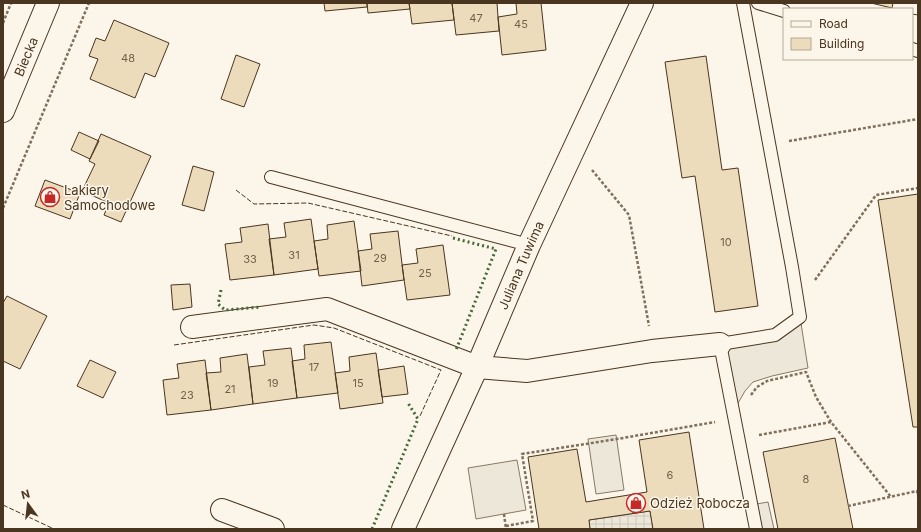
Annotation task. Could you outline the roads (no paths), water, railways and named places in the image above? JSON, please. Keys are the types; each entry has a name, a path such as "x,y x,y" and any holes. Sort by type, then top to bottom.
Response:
{"street":[{"name":"Biecka","path":"3,111 48,3"},
{"name":"Juliana Tuwima","path":"403,529 478,368 529,245 642,3"},
{"path":"192,328 326,309 478,368 527,372 654,351 720,344"},
{"path":"222,510 273,529"}],"lane":[{"path":"743,3 800,317 775,335 720,344 756,529"},
{"path":"758,3 783,11"},
{"path":"271,177 529,245"}],"place":[{"name":"Lakiery Samochodowe","path":"50,197"},
{"name":"Odzież Robocza","path":"636,503"}]}
